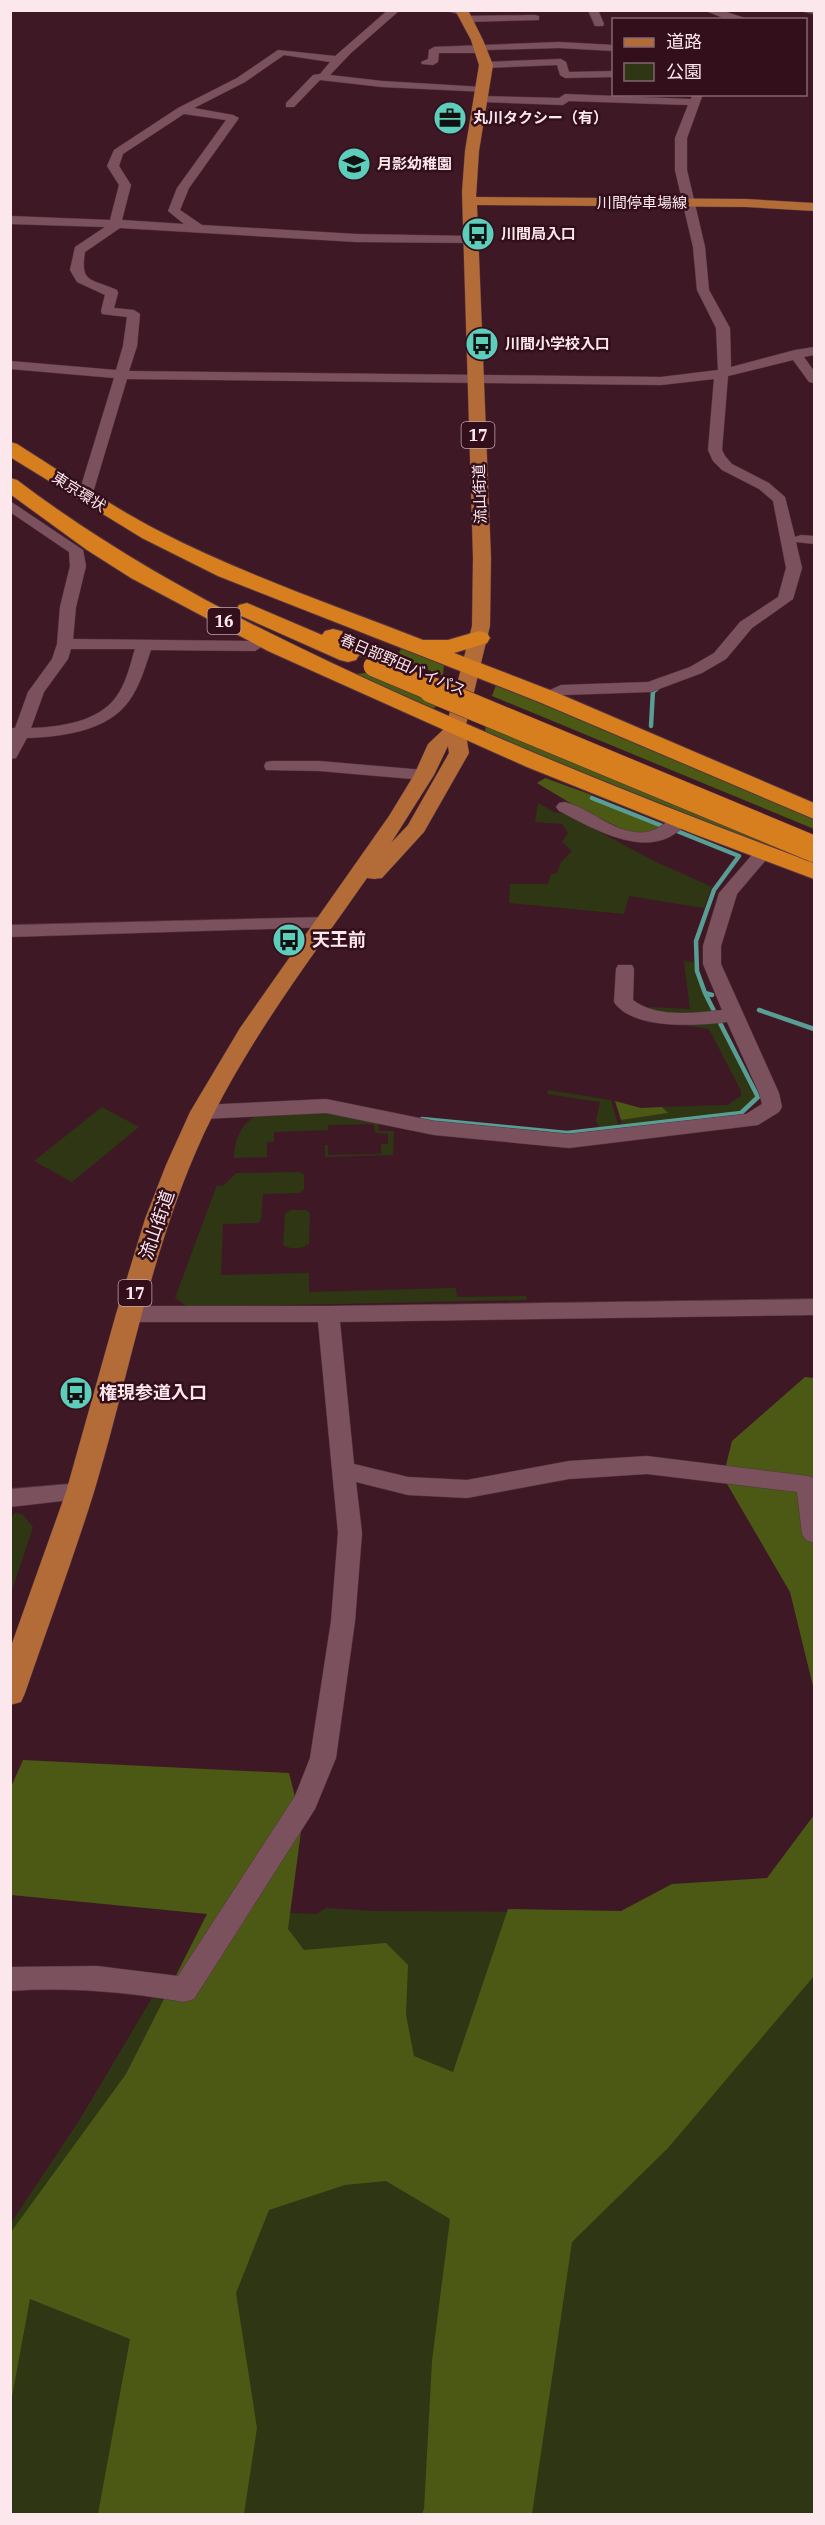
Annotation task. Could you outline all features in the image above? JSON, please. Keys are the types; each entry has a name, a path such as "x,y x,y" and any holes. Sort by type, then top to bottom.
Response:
{"highway":[{"name":"東京環状","path":"10,448 148,534 225,572 547,697 814,812"},
{"name":"春日部野田バイパス","path":"10,458 105,523 160,554 279,613 380,662 814,849"},
{"name":"春日部野田バイパス","path":"10,474 77,520 155,565 282,627 380,662 814,836"},
{"name":"16","path":"10,484 72,531 114,558 164,588 263,641 455,729 814,872"},
{"path":"412,645 449,647 479,638"}],"main road":[{"name":"流山街道","path":"326,923 397,850 424,818 459,753 455,729 479,638 483,605 469,201 470,167 486,65 481,49 460,13"},
{"name":"川間停車場線","path":"469,201 746,203 814,207"},
{"name":"流山街道","path":"10,1693 80,1492 158,1219 178,1165 202,1113 252,1028 326,923 424,775 438,744 455,729"}],"street":[{"path":"323,77 335,59 374,32 395,10"},
{"path":"592,10 599,24"},
{"path":"710,11 717,10"},
{"path":"808,10 814,11"},
{"path":"710,11 734,18"},
{"path":"460,13 535,18"},
{"path":"426,62 433,62 434,50 559,45 612,48"},
{"path":"85,496 130,346 134,314 107,311 112,293 81,279 76,270 79,250 115,224 119,213 125,185 113,166 118,152 182,110 241,80 282,52 335,59"},
{"path":"486,65 561,62 565,75 612,74"},
{"path":"290,105 317,77 564,102 565,97 696,98 681,138 680,153 688,203 699,247 703,290 723,328 723,374 715,450 718,459 727,467 764,486 780,500 794,568 785,599 746,625 720,656 696,670 651,687 561,690 547,697"},
{"path":"182,110 233,118 183,188 174,211 199,229"},
{"path":"10,220 375,239 471,240"},
{"path":"10,365 122,375 343,375 475,380 661,381 723,374 814,351"},
{"path":"795,354 814,379"},
{"path":"10,505 76,550 78,566 68,607 65,644 60,659 36,692 16,734 10,754"},
{"path":"65,644 255,646 263,641"},
{"path":"16,734 68,730 108,714 122,700 145,644"},
{"path":"272,766 320,766 424,775"},
{"path":"565,807 617,833 629,836 654,836 680,820"},
{"path":"202,1113 326,1106 434,1128 569,1141 751,1120 772,1107 769,1093 712,964 712,946 728,893 763,853"},
{"path":"10,931 30,933 130,927 326,923"},
{"path":"625,969 623,1002 636,1013 692,1020 733,1015"},
{"path":"129,1314 328,1314 814,1307"},
{"path":"10,1979 36,1977 93,1979 184,1990 306,1801 323,1758 344,1621 350,1533 328,1314"},
{"path":"344,1470 408,1486 467,1490 569,1470 647,1465 808,1485 814,1534"},
{"path":"10,1498 80,1492"}],"green space":[{"path":"399,645 444,664 443,676 395,656 401,650"},
{"path":"367,673 437,698 437,706 429,711 354,674"},
{"path":"497,682 814,818 814,829 492,696"},
{"path":"486,718 814,856 814,866 485,736"},
{"path":"545,778 592,795 590,798 663,827 657,832 632,834 577,807 537,783"},
{"path":"538,803 554,812 568,815 654,861 712,887 704,908 629,896 624,914 509,903 510,884 548,884 551,874 557,873 561,862 572,851 562,842 568,833 562,824 535,822"},
{"path":"684,961 694,962 704,994 714,1015 696,1017 649,1010 649,1007 690,1009"},
{"path":"717,1021 757,1097 741,1112 622,1125 621,1120 667,1113 662,1107 727,1105 741,1096 741,1091 709,1029 666,1022"},
{"path":"548,1090 611,1100 618,1125 599,1128 596,1121 600,1102 547,1094"},
{"path":"615,1101 641,1108 662,1107 668,1113 621,1120"},
{"path":"102,1107 139,1127 72,1182 34,1161"},
{"path":"326,1110 378,1122 379,1131 394,1131 393,1155 325,1157 325,1145 328,1145 328,1155 381,1154 381,1144 388,1144 388,1134 375,1133 374,1124 328,1125 328,1130 274,1132 274,1142 267,1142 267,1157 234,1158 239,1134 256,1116"},
{"path":"300,1172 304,1175 304,1189 300,1193 263,1194 261,1220 258,1223 223,1224 221,1275 309,1273 309,1292 456,1288 457,1297 526,1296 527,1300 188,1307 175,1298 217,1185 223,1186 236,1173"},
{"path":"291,1210 306,1210 310,1213 309,1244 303,1247 293,1248 283,1245 285,1214"},
{"path":"805,1377 814,1378 814,1690 790,1592 723,1477 732,1441"},
{"path":"14,1513 22,1514 33,1527 11,1593 10,1523"},
{"path":"23,1760 289,1773 302,1824 288,1929 304,1950 386,1943 408,1965 406,2015 414,2056 453,2072 508,1909 621,1911 672,1884 767,1878 814,1815 814,1976 668,2148 572,2242 532,2514 422,2514 432,2361 450,2219 386,2181 345,2185 269,2210 236,2293 257,2428 244,2514 98,2514 130,2339 30,2299 11,2402 11,2232 126,2074 207,1914 11,1895 11,1787"},
{"path":"814,1883 814,2514 11,2514 11,2223 80,2119 152,1998 187,2003 245,1911 316,1914 326,1908 374,1911 557,1912 597,1922"}],"waterway":[{"path":"653,692 658,688"},
{"path":"651,726 653,690"},
{"path":"592,798 665,827"},
{"path":"677,831 739,856 714,890 696,941 697,971 705,993"},
{"path":"705,993 712,995"},
{"path":"705,993 716,1015"},
{"path":"759,1010 814,1029"},
{"path":"422,1119 567,1133 741,1113 758,1097 719,1021"}],"place":[{"name":"丸川タクシー（有）","path":"450,118"},
{"name":"月影幼稚園","path":"354,164"},
{"name":"川間局入口","path":"478,234"},
{"name":"川間小学校入口","path":"482,344"},
{"name":"天王前","path":"289,940"},
{"name":"権現参道入口","path":"76,1393"}]}
